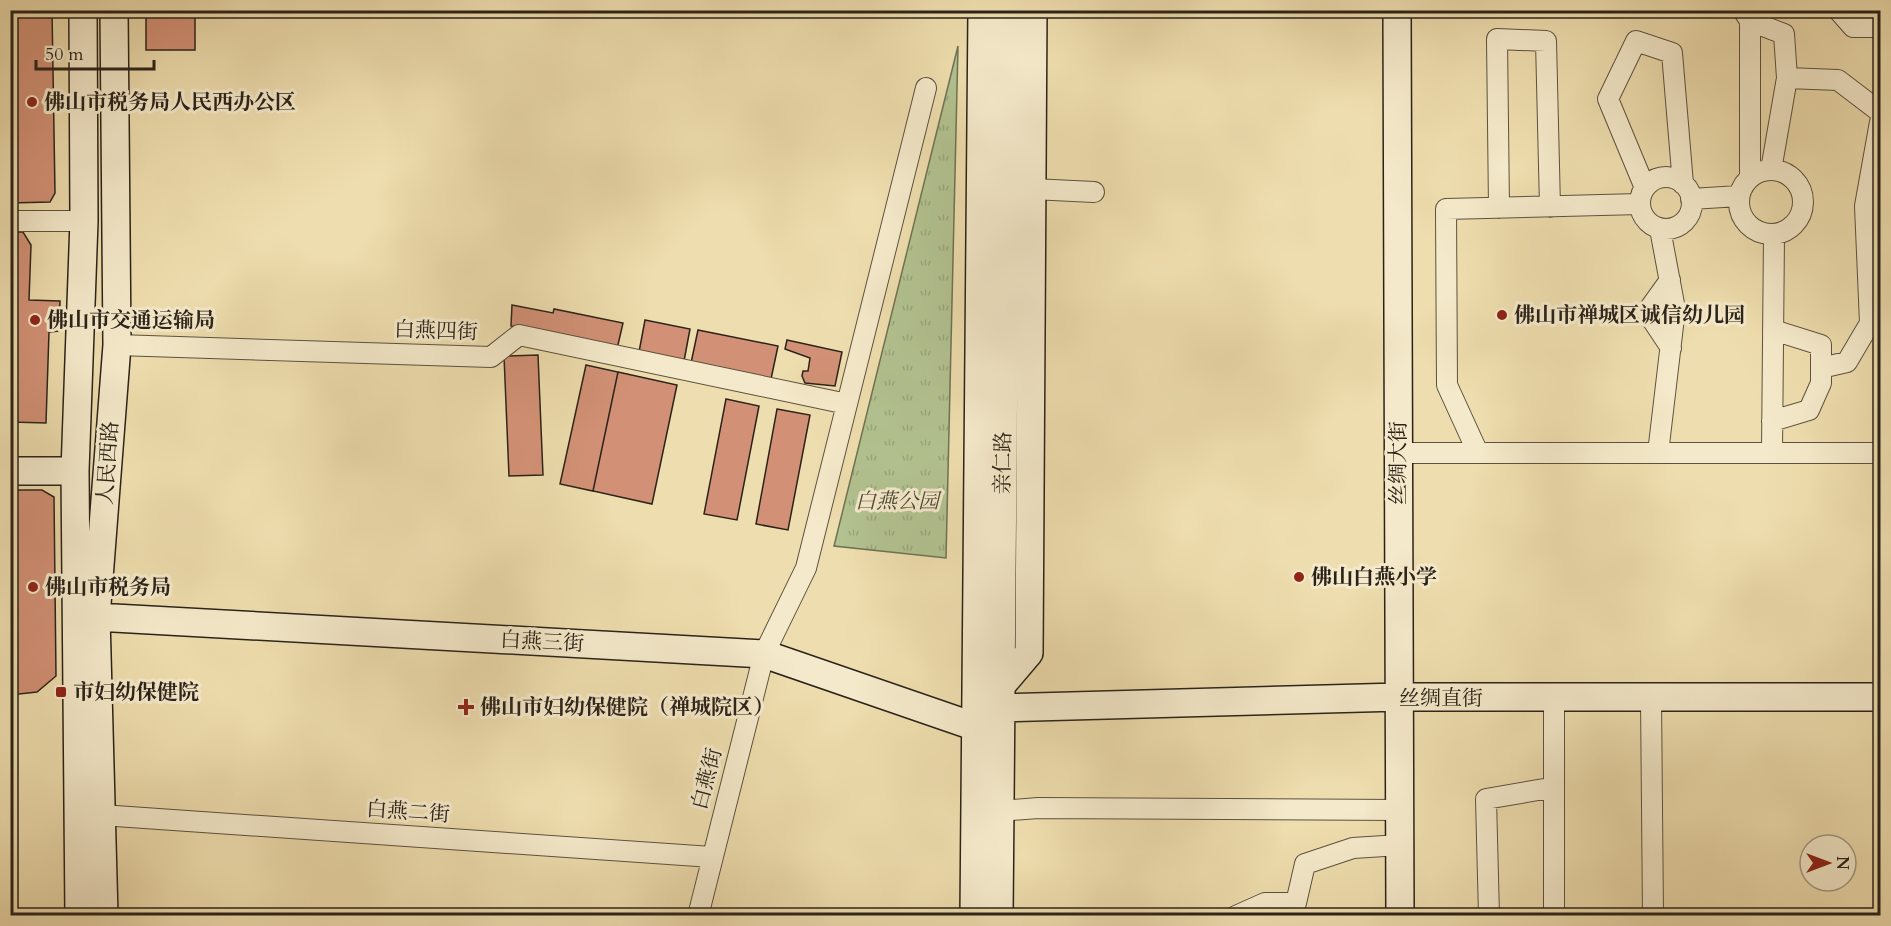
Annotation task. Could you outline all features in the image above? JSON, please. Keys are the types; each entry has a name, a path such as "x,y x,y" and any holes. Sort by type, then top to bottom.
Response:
{"main road":[{"name":"人民西路","path":"79,915 75,471 84,220 83,10"},
{"name":"人民西路","path":"104,915 96,617 117,345 114,10"},
{"name":"亲仁路","path":"974,915 982,10"},
{"name":"亲仁路","path":"999,915 1007,10"},
{"path":"1001,697 1029,653 1033,10"},
{"name":"丝绸大街","path":"1396,10 1400,845 1405,915"},
{"path":"10,471 75,471"},
{"name":"白燕三街","path":"96,617 764,654 976,727"},
{"name":"丝绸直街","path":"1001,697 1881,697"}],"street":[{"path":"1838,10 1853,27 1881,27"},
{"path":"1750,178 1747,16 1784,34 1786,78 1771,170"},
{"path":"1499,208 1497,39 1546,41 1550,207"},
{"path":"1636,41 1672,54 1687,192 1691,207 1689,216 1677,227 1660,229 1646,220 1642,196 1608,99 1636,41"},
{"path":"1786,78 1838,80 1881,112"},
{"name":"白燕街","path":"698,915 764,654 806,568 926,88"},
{"path":"1821,368 1847,362 1870,323 1865,206 1881,122"},
{"path":"1771,170 1781,172 1798,186 1802,196 1802,207 1799,218 1784,232 1764,234 1747,224 1739,206 1739,196 1743,186 1750,178 1760,172 1771,170"},
{"path":"1642,196 1651,182 1667,177 1676,179 1687,192 1739,196"},
{"path":"1032,189 1094,192"},
{"path":"1478,453 1447,385 1446,209 1550,207 1642,196"},
{"path":"10,221 84,220"},
{"path":"1658,453 1675,309 1660,229"},
{"path":"1772,453 1774,234"},
{"path":"1670,280 1647,312 1671,348"},
{"path":"1772,421 1809,410 1821,383 1821,345 1773,330"},
{"name":"白燕四街","path":"117,345 491,357 519,335 847,404"},
{"path":"1398,453 1881,453"},
{"path":"1554,698 1554,915"},
{"path":"1651,698 1653,915"},
{"path":"1544,915 1545,742"},
{"path":"1489,915 1486,799 1544,789"},
{"path":"1000,811 1038,808 1400,810"},
{"name":"白燕二街","path":"101,815 712,856"},
{"path":"1236,915 1265,903 1296,909 1305,864 1353,848 1400,845"}],"green space":[{"name":"白燕公园","path":"958,46 946,558 834,546"}],"building":[{"name":"佛山市税务局人民西办公区","path":"10,10 52,10 55,193 50,202 10,203"},
{"path":"146,10 195,10 195,50 146,50"},
{"name":"佛山市交通运输局","path":"10,232 23,232 31,245 29,300 60,301 59,331 49,332 46,423 11,422"},
{"path":"512,305 553,313 554,309 623,323 617,349 511,326"},
{"path":"645,320 690,329 684,361 639,352"},
{"path":"698,330 778,346 771,379 691,363"},
{"path":"787,340 842,352 835,386 805,383 802,376 803,371 808,371 810,358 785,349"},
{"path":"538,355 543,475 509,476 504,356"},
{"path":"586,365 618,372 593,491 560,484"},
{"path":"618,372 677,385 652,504 593,491"},
{"path":"726,399 759,406 737,520 704,514"},
{"path":"777,409 810,415 788,530 756,524"},
{"name":"佛山市税务局","path":"10,490 42,490 54,497 56,676 37,692 10,695"}],"place":[{"name":"佛山市税务局人民西办公区","path":"32,102"},
{"name":"佛山市禅城区诚信幼儿园","path":"1502,315"},
{"name":"佛山市交通运输局","path":"35,320"},
{"name":"佛山白燕小学","path":"1299,577"},
{"name":"佛山市税务局","path":"33,587"},
{"name":"市妇幼保健院","path":"61,692"},
{"name":"佛山市妇幼保健院（禅城院区）","path":"466,707"}]}
